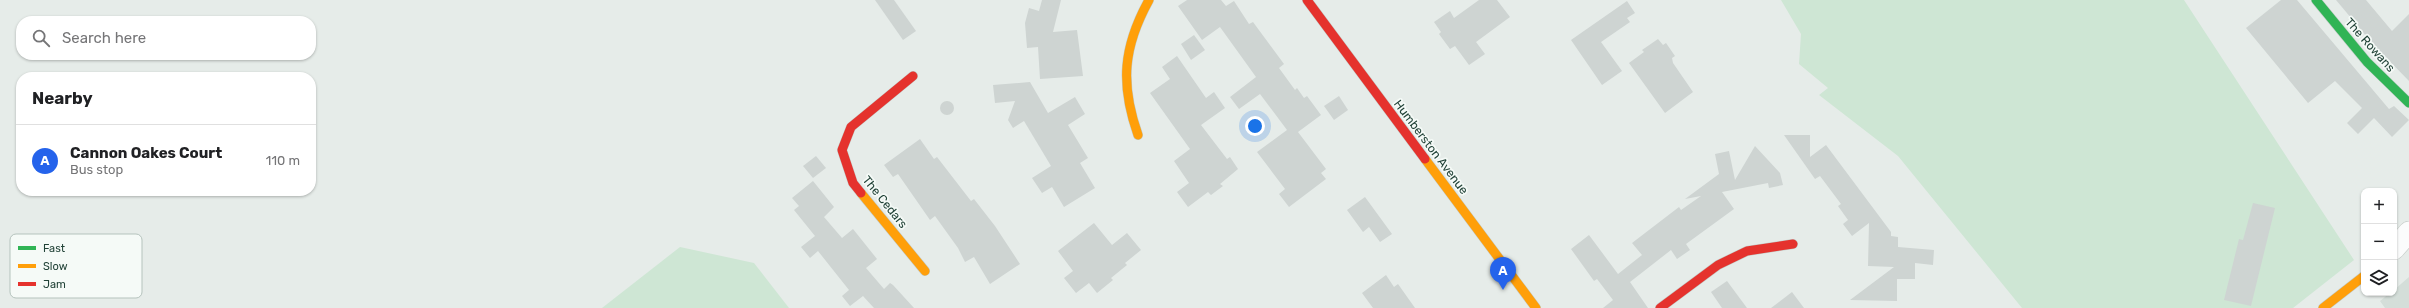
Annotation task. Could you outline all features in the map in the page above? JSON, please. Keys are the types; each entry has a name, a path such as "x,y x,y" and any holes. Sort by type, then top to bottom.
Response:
{"street":[{"path":"1138,134 1127,100 1126,64 1134,29 1149,0"},
{"name":"Humberston Avenue","path":"1307,0 1536,308"},
{"name":"The Rowans","path":"2316,0 2367,62 2409,103"},
{"name":"The Cedars","path":"913,76 851,127 842,150 853,183 925,271"},
{"path":"2397,246 2409,232"},
{"path":"1660,308 1718,265 1747,251 1793,244"},
{"path":"2323,308 2361,278"}],"shaded area":[{"path":"2409,277 2409,308 2385,308 2380,301 2386,296 2397,296 2397,287"}],"green space":[{"path":"1781,0 2184,0 2354,260 2293,308 2022,308 1898,156 1819,95 1828,88 1799,64 1801,34"},
{"path":"680,247 754,263 789,308 602,308"}],"building":[{"path":"875,0 894,0 916,31 903,40"},
{"path":"1042,0 1061,0 1053,32 1077,30 1083,76 1040,79 1038,47 1027,48 1025,23 1029,8 1039,11"},
{"path":"1187,0 1221,0 1226,6 1234,1 1249,24 1253,22 1284,64 1279,68 1295,90 1297,88 1304,98 1307,96 1321,115 1298,132 1326,169 1321,173 1326,179 1289,207 1279,194 1285,189 1257,152 1287,130 1260,94 1239,109 1230,97 1256,77 1220,27 1202,40 1178,6"},
{"path":"1479,0 1497,0 1510,17 1476,42 1485,54 1469,65 1455,46 1450,49 1439,34 1441,32 1434,22 1450,11 1454,18"},
{"path":"2281,0 2297,0 2389,109 2394,106 2409,120 2392,137 2374,118 2358,134 2347,123 2362,108 2335,81 2308,103 2246,28"},
{"path":"2336,0 2366,0 2392,31 2409,14 2409,81 2373,44"},
{"path":"1627,1 1635,13 1627,18 1630,22 1601,42 1622,71 1602,85 1571,40"},
{"path":"1194,35 1205,50 1191,60 1181,44"},
{"path":"1658,39 1663,45 1666,43 1675,56 1672,58 1673,63 1693,92 1665,113 1629,63 1644,52 1642,50"},
{"path":"1177,56 1206,98 1214,92 1225,108 1201,125 1227,159 1230,157 1238,169 1220,184 1223,186 1211,195 1208,192 1188,207 1177,192 1189,183 1174,161 1190,149 1150,93 1170,79 1162,67"},
{"path":"1030,82 1048,113 1075,97 1085,114 1068,125 1088,158 1080,163 1095,188 1064,207 1052,187 1042,193 1032,178 1051,166 1024,121 1013,128 1008,120 1015,101 995,103 993,85"},
{"path":"1339,96 1348,110 1334,120 1324,106"},
{"path":"944,101 950,101 954,105 954,111 950,115 944,115 940,111 940,105"},
{"path":"1784,135 1810,135 1810,157 1826,145 1891,232 1891,236 1898,237 1898,247 1934,250 1933,265 1915,263 1915,279 1897,279 1897,301 1850,300 1894,267 1868,266 1869,223 1852,236 1843,224 1848,220 1838,206 1841,204 1820,176 1815,179"},
{"path":"920,139 934,159 937,157 971,201 974,199 995,226 1020,264 990,284 974,257 965,262 958,248 935,216 930,220 898,174 893,177 884,165"},
{"path":"1755,146 1780,173 1783,185 1769,188 1768,183 1722,192 1734,209 1686,244 1690,250 1677,259 1671,250 1630,282 1648,308 1603,308 1613,300 1597,279 1594,281 1571,249 1589,235 1618,274 1642,255 1632,243 1679,207 1681,210 1701,196 1685,199 1719,174 1715,154 1729,151 1735,180"},
{"path":"816,156 826,168 813,178 803,166"},
{"path":"813,181 834,207 824,217 842,238 853,229 877,259 866,268 884,289 890,283 914,308 874,308 863,296 850,306 842,296 849,290 818,251 810,258 801,247 815,236 794,210 799,206 792,198"},
{"path":"1365,197 1392,234 1380,242 1369,227 1363,232 1347,210"},
{"path":"2253,203 2275,208 2251,306 2224,300 2239,239 2243,240"},
{"path":"1094,223 1112,245 1127,233 1141,250 1125,263 1127,265 1111,278 1113,280 1097,293 1089,283 1076,293 1064,278 1073,271 1058,251"},
{"path":"1386,275 1394,287 1398,284 1415,308 1373,308 1362,293"},
{"path":"1727,281 1747,308 1722,308 1711,292"},
{"path":"1792,292 1804,308 1771,308"}],"traffic: fast":[{"path":"2316,0 2367,62 2409,103"}],"traffic: slow":[{"path":"1138,135 1128,99 1127,66 1129,50 1134,34 1140,17 1149,0"},
{"path":"1425,159 1536,308"},
{"path":"861,193 925,271"},
{"path":"2323,308 2361,278"}],"traffic: jam":[{"path":"1307,0 1425,159"},
{"path":"861,193 853,183 842,150 851,127 913,76"},
{"path":"1660,308 1718,265 1747,251 1793,244"}],"place":[{"name":"Cannon Oakes Court","path":"1503,290"}]}
